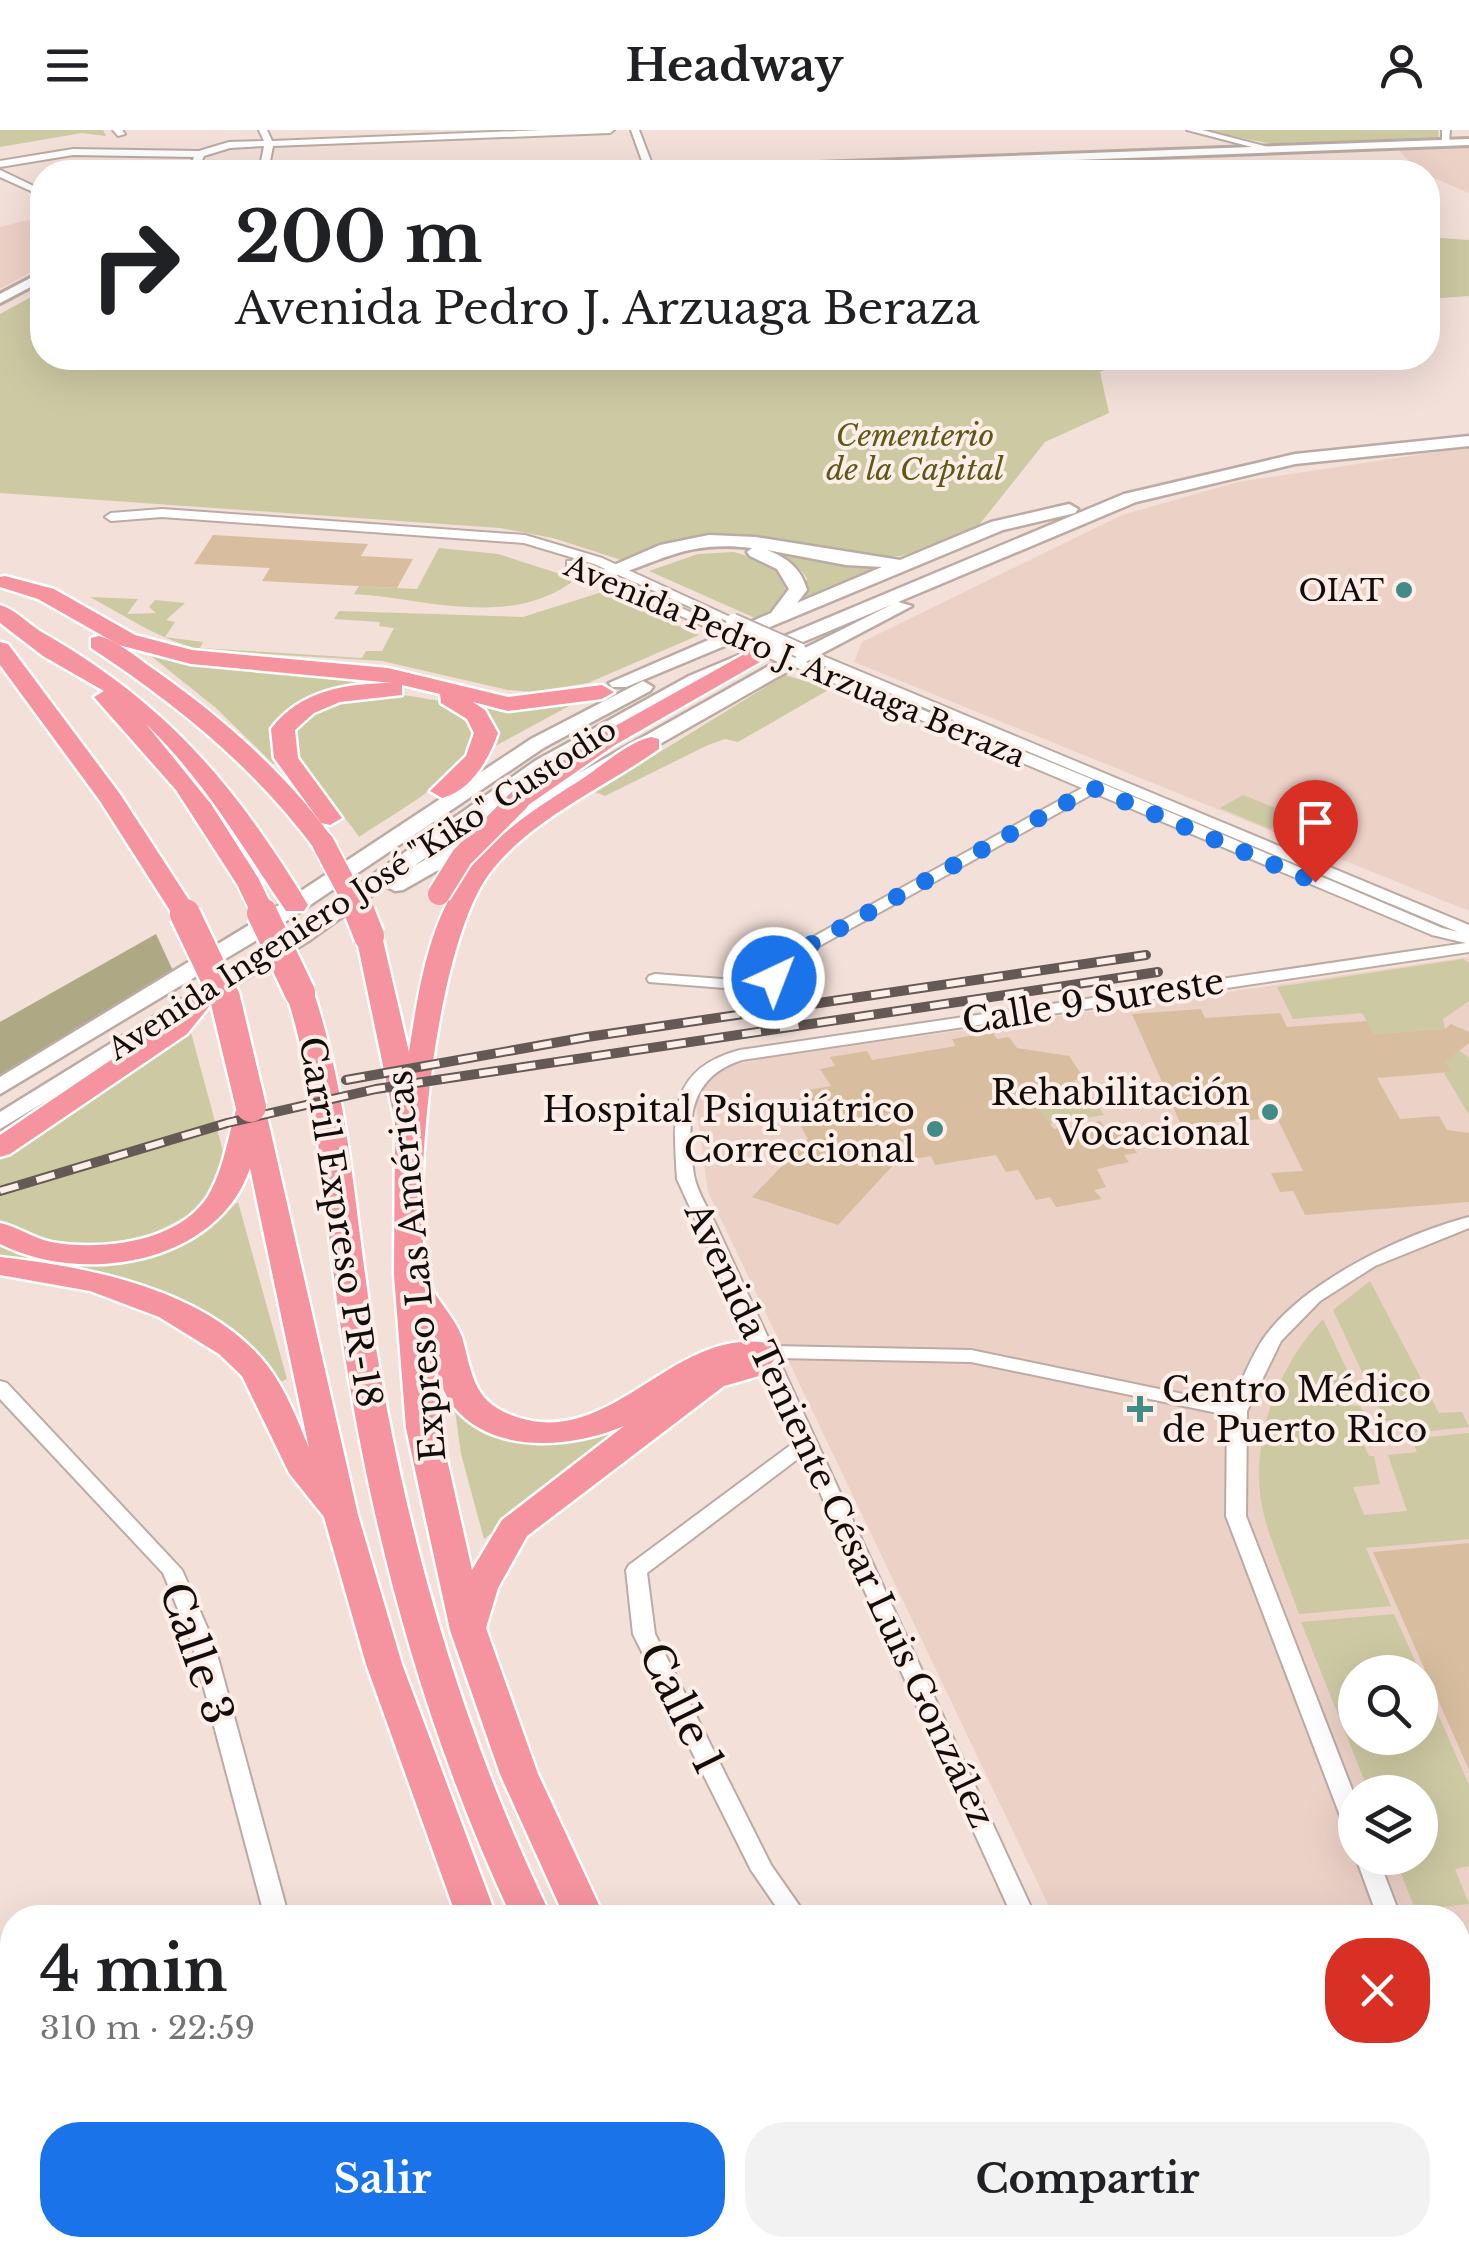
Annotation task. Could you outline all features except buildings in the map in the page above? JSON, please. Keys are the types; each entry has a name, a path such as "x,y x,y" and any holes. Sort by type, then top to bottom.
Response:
{"highway":[{"path":"2,580 46,594 127,640 191,657 388,674 508,704 602,692"},
{"name":"Expreso Las Américas","path":"2,580 199,713 327,831 370,936 410,1123 410,1274 423,1428 468,1630 519,1774 579,1905"},
{"name":"Carril Expreso PR-18","path":"0,612 107,698 156,750 210,819 249,884 300,993 321,1062 333,1122 341,1223 386,1504 459,1756 497,1850 525,1905"},
{"path":"37,639 116,686 177,736 235,807 292,899"},
{"path":"0,650 112,800 185,914 225,998 341,1515 384,1664 472,1905"},
{"path":"424,1056 423,958 439,894 462,857 518,800 607,740 792,653"},
{"path":"327,831 286,758 282,734 299,712 335,696 370,690 418,692 448,698 476,715 486,733 485,745 477,760 442,791"},
{"path":"410,1123 442,942 463,890 505,842 652,744"},
{"path":"0,1148 177,1028 202,998"},
{"path":"0,1232 30,1246 91,1253 176,1236 196,1224 224,1195 251,1107"},
{"path":"0,1266 58,1270 136,1296 197,1326 236,1354 253,1370 277,1410 305,1471 341,1515"},
{"path":"410,1274 442,1328 462,1395 486,1417 511,1427 558,1431 608,1421 715,1353 741,1347 766,1352"},
{"path":"468,1630 480,1588 514,1528 712,1380 748,1368 766,1352"}],"main road":[{"name":"Avenida Ingeniero José \"Kiko\" Custodio","path":"0,1086 223,952 292,899 586,715 752,637 1142,485 1260,458 1361,442 1469,437"},
{"name":"Avenida Ingeniero José \"Kiko\" Custodio","path":"0,1122 302,935 542,765 626,715 792,653 1074,514"},
{"path":"292,899 507,746 602,692 757,624 1013,521 1074,514"},
{"path":"302,935 652,744 792,653 1074,514"},
{"path":"615,575 678,544 706,540 754,542 861,563 922,557"},
{"path":"615,575 708,548 762,554 786,567 796,578 798,590 792,602 757,624"}],"street":[{"path":"263,130 269,143 266,160"},
{"path":"454,130 466,136"},
{"path":"0,164 73,152 200,154 229,145 610,130"},
{"path":"635,130 646,160"},
{"path":"1191,130 1270,149"},
{"path":"989,160 1270,149 1446,136 1469,142"},
{"path":"198,160 200,154"},
{"path":"0,173 30,187"},
{"path":"0,299 30,283"},
{"name":"Avenida Pedro J. Arzuaga Beraza","path":"111,517 151,516 465,538 546,554 615,575 733,621 792,653 1093,788 1437,932 1469,939"},
{"name":"Avenida Pedro J. Arzuaga Beraza","path":"615,575 718,628 792,653 1110,778 1469,930"},
{"path":"655,979 742,985 750,992 771,992 778,981 766,975 772,966 1110,778"},
{"name":"Calle 9 Sureste","path":"718,1059 1469,947"},
{"name":"Avenida Teniente César Luis González","path":"718,1059 702,1069 682,1118 686,1179 754,1336 766,1352 1019,1905"},
{"path":"1338,1782 1236,1516 1237,1411 1273,1338 1314,1297 1369,1262 1469,1222"},
{"path":"766,1352 971,1356 1237,1411"},
{"name":"Calle 3","path":"0,1386 172,1570 203,1643 274,1905"},
{"name":"Calle 1","path":"788,1905 762,1870 644,1634 636,1570 806,1443"},
{"path":"1374,1875 1385,1905"}],"shaded area":[{"path":"1469,147 1469,193 1440,180 1440,160 1408,160 1398,149"},
{"path":"30,221 30,273 0,289 0,227"},
{"path":"1469,447 1469,911 854,662 862,642 1122,515 1238,482"},
{"path":"156,934 174,973 0,1075 0,1022"},
{"name":"Centro Médico de Puerto Rico","path":"1469,957 1469,1905 1048,1905 708,1192 696,1105 711,1069"}],"green space":[{"path":"0,130 103,130 106,136 82,133 0,147"},
{"path":"1198,130 1438,130 1439,141 1289,147"},
{"path":"1440,238 1469,240 1469,296 1440,298"},
{"name":"Cementerio de la Capital","path":"30,298 30,370 1104,370 1100,372 1109,413 1045,442 975,530 902,556 865,558 721,535 668,542 621,560 553,538 500,528 0,493 0,314"},
{"path":"756,545 831,562 872,566 876,570 804,602 807,578 790,562 755,549 719,546"},
{"path":"439,548 498,554 576,579 550,594 496,607 354,594 359,586 417,589"},
{"path":"734,552 774,564 790,582 783,600 755,618 649,571 698,554"},
{"path":"602,592 699,635 588,683 532,692 382,661 203,650 159,635 90,597 138,599 127,614 156,613 149,607 155,600 185,603 166,620 175,622 165,637 203,642 200,648 362,658 366,651 382,651 394,628 379,626 380,622 334,619 339,611 523,617"},
{"path":"146,652 382,676 477,700 573,704 486,751 488,745 451,696 401,688 287,714 279,763 273,764 216,708"},
{"path":"785,675 830,689 738,742 725,739 605,796 595,792"},
{"path":"398,694 446,702 474,725 472,742 462,759 431,789 359,837 303,771 293,749 294,732 304,719 339,703"},
{"path":"1243,795 1293,815 1270,829 1220,808"},
{"path":"1463,959 1469,963 1469,1001 1443,1019 1445,1029 1374,1034 1362,1013 1293,1019 1277,987"},
{"path":"190,1029 223,1151 219,1190 171,1224 114,1244 55,1244 26,1236 0,1221 0,1157 18,1139"},
{"path":"1433,1043 1456,1048 1469,1058 1469,1115 1444,1073 1450,1072"},
{"path":"1090,1094 1104,1115 1030,1127 1017,1106"},
{"path":"238,1202 287,1379 277,1383 176,1301 126,1280 0,1258 0,1241 17,1251 56,1260 172,1245 203,1230"},
{"path":"1370,1281 1439,1413 1462,1412 1469,1427 1408,1433 1401,1420 1385,1421 1333,1310"},
{"path":"1323,1319 1356,1389 1335,1396 1337,1404 1360,1406 1370,1423 1354,1425 1369,1456 1374,1456 1380,1484 1353,1487 1364,1515 1407,1511 1388,1455 1417,1452 1411,1439 1469,1433 1469,1539 1366,1548 1391,1606 1299,1614 1265,1519 1259,1466 1262,1438 1279,1386 1291,1361"},
{"path":"454,1403 504,1436 544,1444 634,1424 484,1539 461,1454"},
{"path":"1394,1614 1412,1655 1338,1655 1338,1714 1301,1622"},
{"path":"1438,1714 1469,1785 1469,1866 1455,1869 1469,1904 1413,1905 1402,1875 1438,1875 1438,1775 1362,1775 1354,1755 1438,1755"}],"railway":[{"path":"346,1080 587,1037 1146,955"},
{"path":"0,1191 227,1123 376,1089 1158,972"}],"place":[{"name":"OIAT","path":"1404,590"},
{"name":"Rehabilitación Vocacional","path":"1270,1112"},
{"name":"Hospital Psiquiátrico Correccional","path":"935,1129"},
{"name":"Centro Médico de Puerto Rico","path":"1140,1409"}],"route":[{"path":"774,978 766,975 772,966 1093,788 1315,882"}]}
